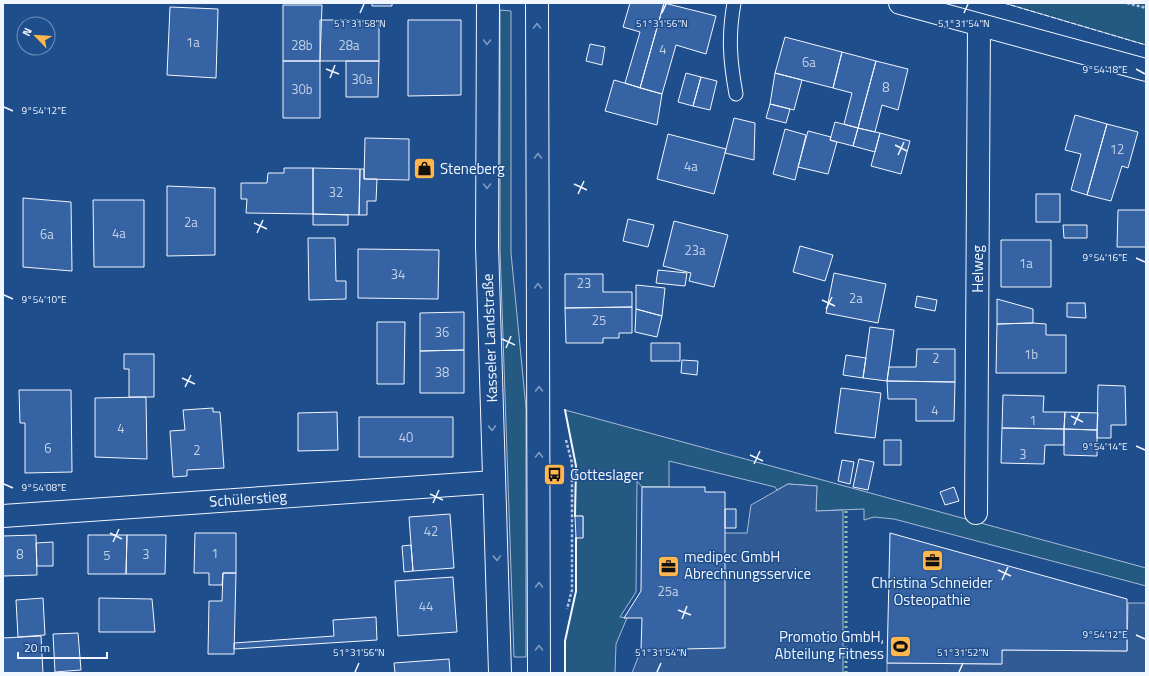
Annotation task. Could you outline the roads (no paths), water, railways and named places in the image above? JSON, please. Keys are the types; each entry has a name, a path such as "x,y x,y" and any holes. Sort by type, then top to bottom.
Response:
{"main road":[{"name":"Kasseler Landstraße","path":"488,3 487,245 500,673"},
{"path":"537,3 539,673"},
{"path":"900,3 1146,70"},
{"name":"Helweg","path":"976,513 979,25"},
{"name":"Schülerstieg","path":"3,516 494,482"}],"lane":[{"path":"734,3 730,27 730,58 736,94"}],"place":[{"name":"Steneberg","path":"424,169"},
{"name":"Gotteslager","path":"554,475"},
{"name":"Christina Schneider Osteopathie","path":"932,560"},
{"name":"medipec GmbH Abrechnungsservice","path":"668,566"},
{"name":"Promotio GmbH, Abteilung Fitness","path":"900,646"}]}
